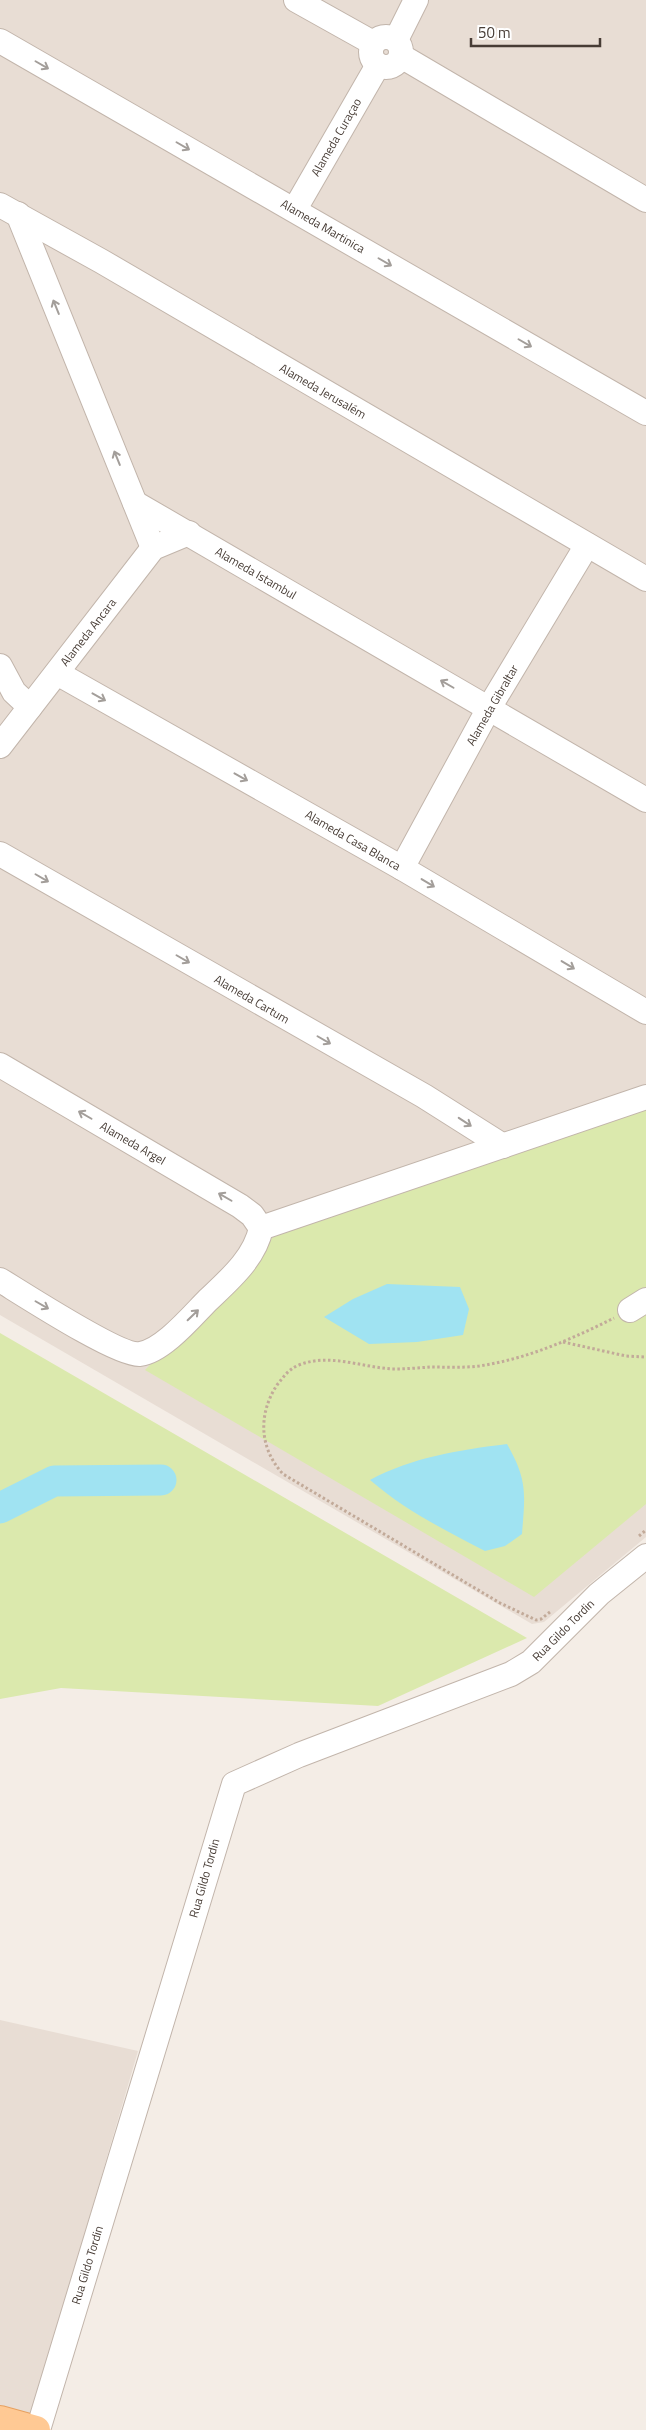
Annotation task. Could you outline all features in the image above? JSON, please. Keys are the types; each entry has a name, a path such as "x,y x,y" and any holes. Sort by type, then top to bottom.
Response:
{"main road":[{"path":"0,2420 37,2430"}],"street":[{"path":"296,0 646,200"},
{"name":"Alameda Curaçao","path":"295,209 416,0"},
{"name":"Alameda Martinica","path":"0,41 295,209 646,413"},
{"path":"9,210 153,548"},
{"name":"Alameda Jerusalém","path":"9,210 646,579"},
{"name":"Alameda Istambul","path":"135,503 646,800"},
{"name":"Alameda Ancara","path":"0,746 153,548 189,533"},
{"name":"Alameda Gibraltar","path":"402,868 489,708 587,545"},
{"path":"0,666 14,692 30,707"},
{"name":"Alameda Casa Blanca","path":"57,673 402,868 646,1012"},
{"name":"Alameda Cartum","path":"0,854 424,1096 503,1146"},
{"name":"Alameda Argel","path":"0,1065 240,1206 252,1215 261,1228"},
{"path":"0,1280 117,1348 140,1354 157,1348 220,1288 244,1263 258,1242 261,1228 646,1097"},
{"name":"Rua Gildo Tordin","path":"37,2430 234,1784 299,1755 511,1674 531,1662 599,1594 639,1549"}],"path":[{"path":"555,1608 541,1619 532,1619 500,1603 283,1474 274,1464 268,1452 262,1430 266,1409 271,1395 289,1369 301,1364 336,1360 393,1369 478,1366 507,1361 563,1342 638,1305"},
{"path":"563,1342 626,1356 646,1357"},
{"path":"639,1549 646,1530"}],"shaded area":[{"path":"0,0 646,0 646,1537 544,1622 532,1624 0,1315"},
{"path":"0,2020 138,2051 31,2417 0,2408"}],"green space":[{"path":"646,1098 646,1504 534,1597 145,1370 278,1232"},
{"path":"0,1333 527,1638 378,1706 61,1688 0,1699"}],"water":[{"path":"387,1284 460,1287 469,1309 463,1335 417,1342 369,1344 324,1317 353,1299"},
{"path":"507,1444 522,1478 524,1508 522,1534 505,1546 485,1551 411,1510 370,1480 420,1460 454,1452"}],"waterway":[{"path":"0,1508 54,1481 161,1480"}]}
